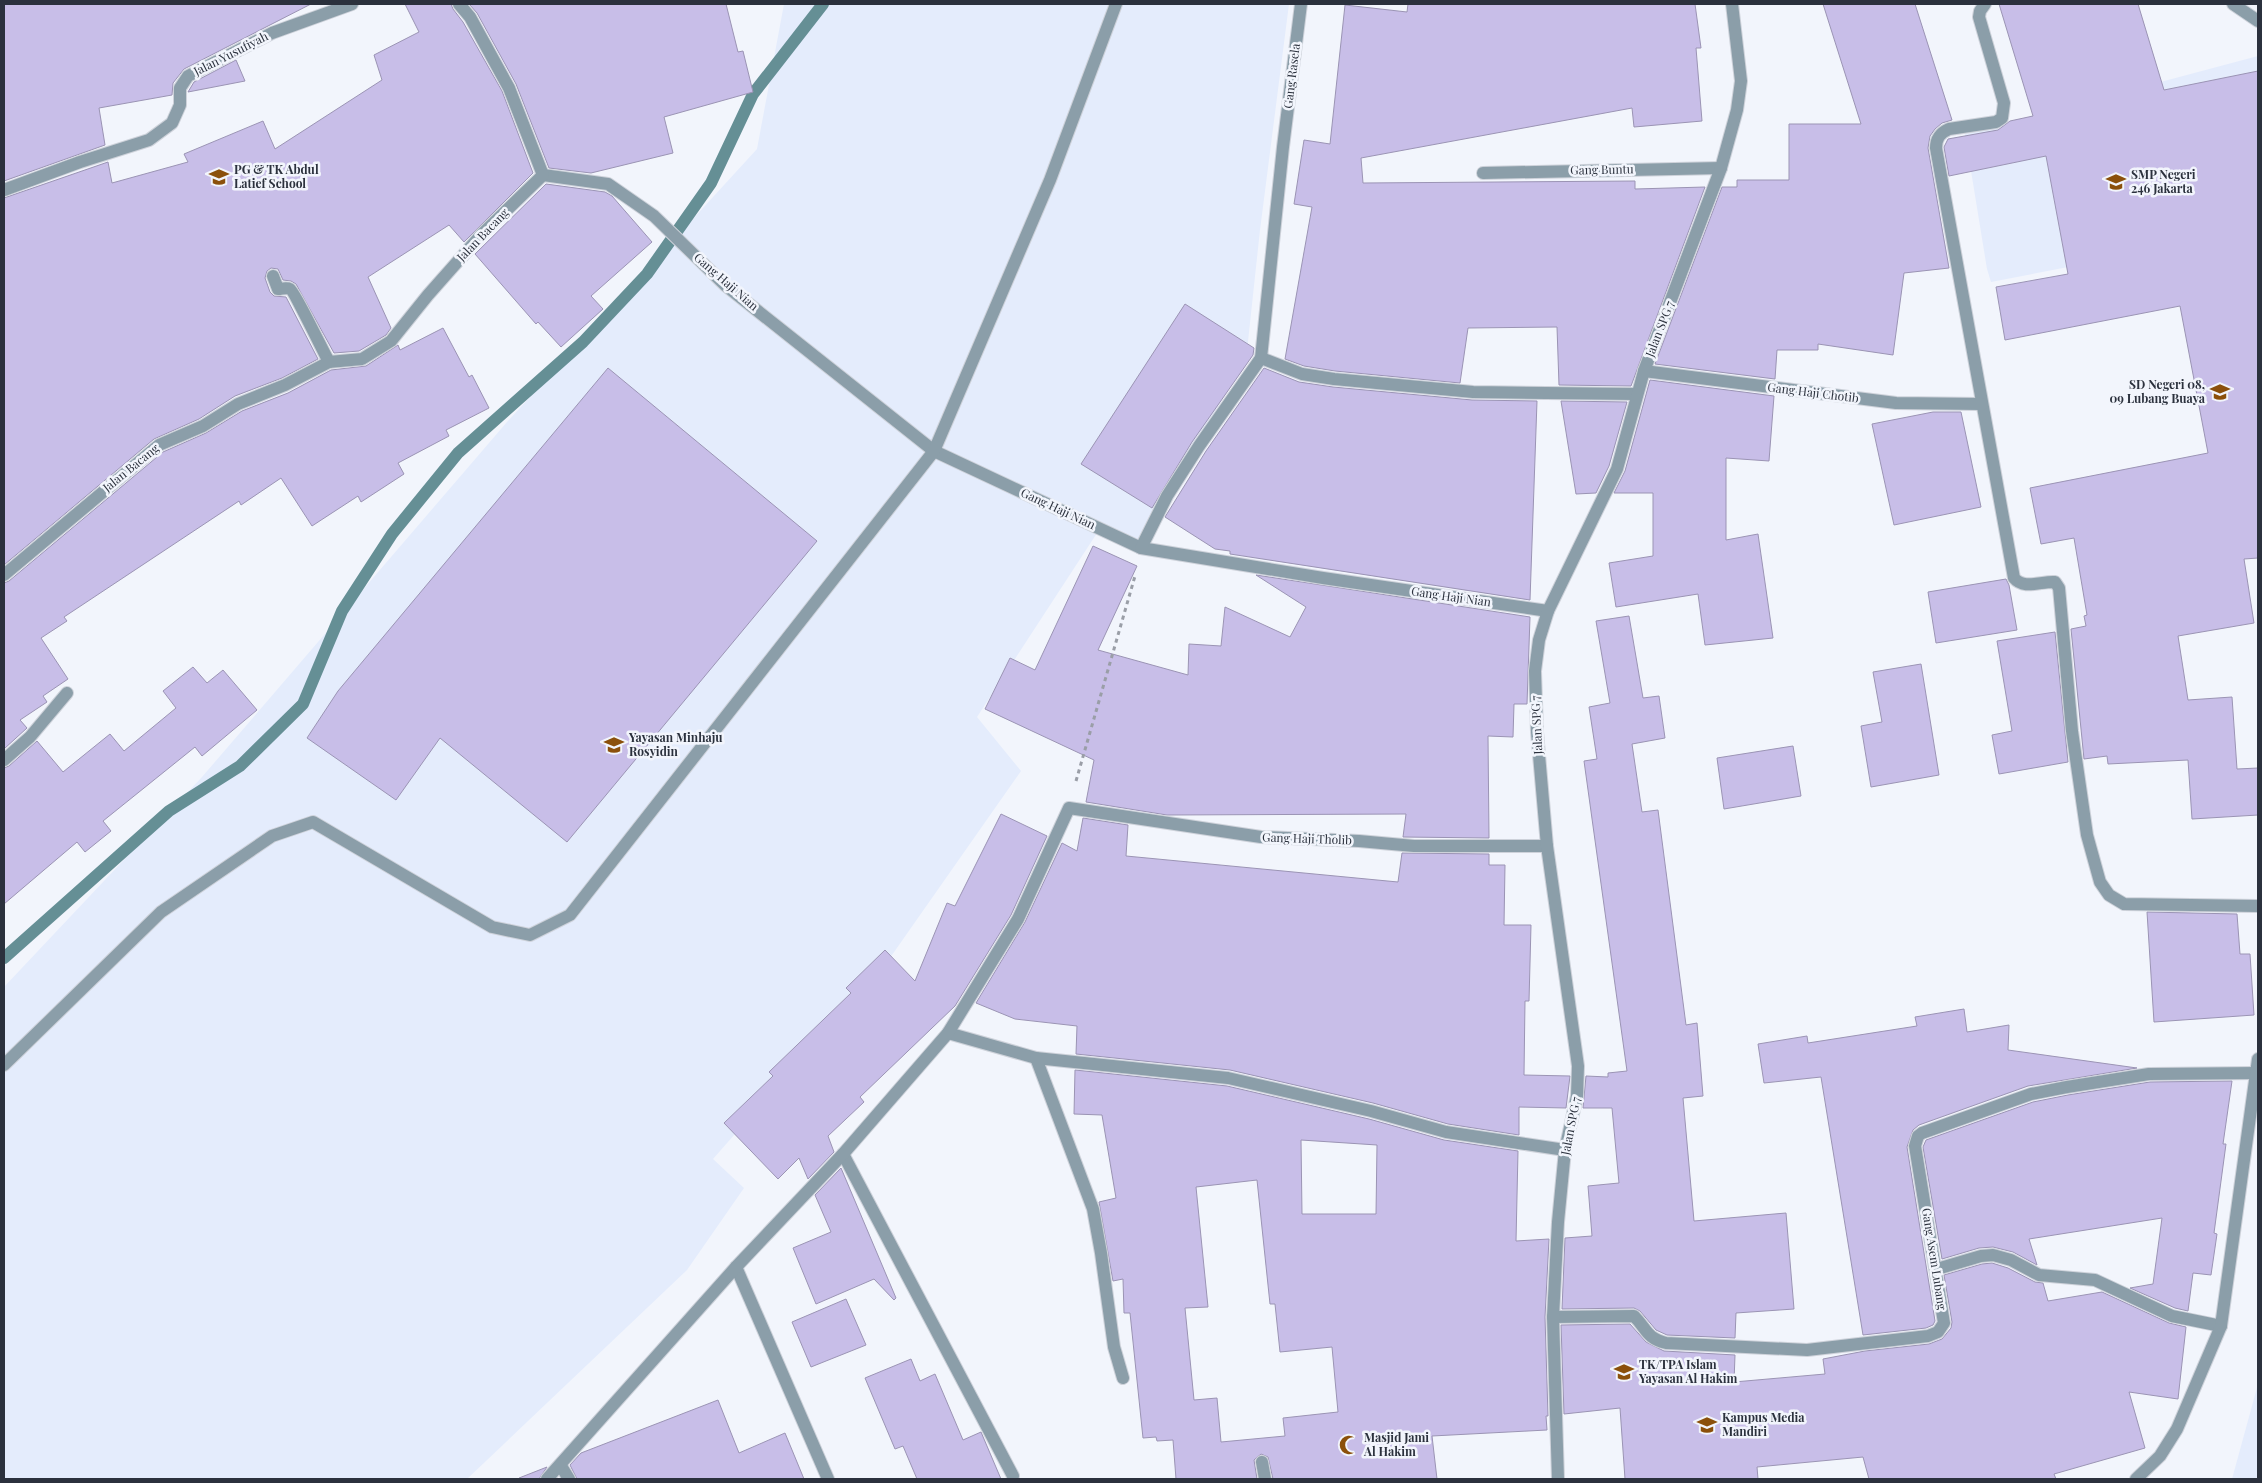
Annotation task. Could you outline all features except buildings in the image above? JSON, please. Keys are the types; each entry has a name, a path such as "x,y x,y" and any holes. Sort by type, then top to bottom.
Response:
{"street":[{"name":"Jalan Yusufiyah","path":"4,190 80,162 149,140 172,123 180,105 180,88 188,76 272,34 352,4"},
{"path":"459,4 470,17 509,88 543,174"},
{"path":"4,1066 161,912 272,836 313,822 492,927 530,935 570,915 934,451 1050,180 1116,4"},
{"name":"Gang Rasela","path":"1261,358 1283,147 1301,4"},
{"name":"Jalan SPG 7","path":"1558,1479 1553,1317 1558,1222 1565,1150 1577,1096 1578,1066 1547,846 1536,732 1535,671 1538,640 1548,610 1617,469 1636,394 1721,168 1737,110 1741,81 1732,4"},
{"path":"1985,4 1980,11 1979,17 2004,103 2002,118 1996,122 1949,129 1942,132 1938,136 1936,148 2014,578 2026,585 2044,581 2055,582 2059,588 2072,731 2087,835 2100,882 2109,895 2124,904 2258,906"},
{"path":"2233,4 2258,21"},
{"name":"Gang Buntu","path":"1484,173 1721,168"},
{"name":"Gang Haji Nian","path":"543,174 608,184 654,216 725,284 934,451 1141,548 1323,578 1548,610"},
{"name":"Jalan Bacang","path":"4,575 159,445 203,426 238,404 285,385 329,362 362,359 391,341 428,295 482,234 543,174"},
{"path":"273,276 278,289 286,288 294,293 329,362"},
{"path":"1141,548 1167,496 1261,358 1302,374 1334,379 1473,392 1636,394"},
{"name":"Gang Haji Chotib","path":"1644,371 1896,403 1982,404"},
{"path":"4,760 30,737 67,693"},
{"path":"547,1479 561,1466 736,1267 843,1154 948,1033 1018,919 1069,808"},
{"name":"Gang Haji Tholib","path":"1069,808 1262,838 1359,841 1414,846 1547,846"},
{"path":"948,1033 1036,1058 1228,1078 1372,1111 1446,1132 1565,1150"},
{"path":"1036,1058 1092,1209 1107,1287 1114,1347 1123,1378"},
{"path":"2136,1479 2160,1456 2177,1429 2221,1326 2258,1059"},
{"name":"Gang Asem Lubang","path":"1553,1317 1634,1316 1645,1333 1658,1341 1685,1344 1807,1350 1928,1336 1938,1332 1944,1324 1937,1269 1915,1146 1915,1142 1922,1133 2031,1094 2067,1087 2149,1074 2257,1073"},
{"path":"843,1154 1013,1476"},
{"path":"1937,1269 1981,1256 1993,1255 2011,1260 2039,1276 2095,1280 2172,1316 2221,1326"},
{"path":"736,1267 828,1479"},
{"path":"1262,1462 1265,1479"},
{"path":"561,1466 569,1479"}],"path":[{"path":"1069,808 1141,548"}],"shaded area":[{"name":"Yayasan Minhaju Rosyidin","path":"784,4 1289,4 1260,230 1246,360 1135,544 1099,530 977,717 1021,771 892,955 713,1159 744,1188 687,1270 467,1479 4,1479 4,987 202,777 507,422 757,149"},
{"name":"SMP Negeri 246 Jakarta","path":"2258,56 2258,230 1991,282 1987,269 1965,134"},
{"path":"2258,1384 2258,1479 2232,1479"}],"waterway":[{"path":"4,958 169,811 240,766 303,704 342,611 392,534 458,453 583,342 647,274 711,183 753,94 823,4"}],"place":[{"name":"PG & TK Abdul Latief School","path":"219,177"},
{"name":"SMP Negeri 246 Jakarta","path":"2116,182"},
{"name":"SD Negeri 08, 09 Lubang Buaya","path":"2220,392"},
{"name":"Yayasan Minhaju Rosyidin","path":"614,745"},
{"name":"TK/TPA Islam Yayasan Al Hakim","path":"1624,1372"},
{"name":"Kampus Media Mandiri","path":"1707,1425"},
{"name":"Masjid Jami Al Hakim","path":"1349,1445"}]}
